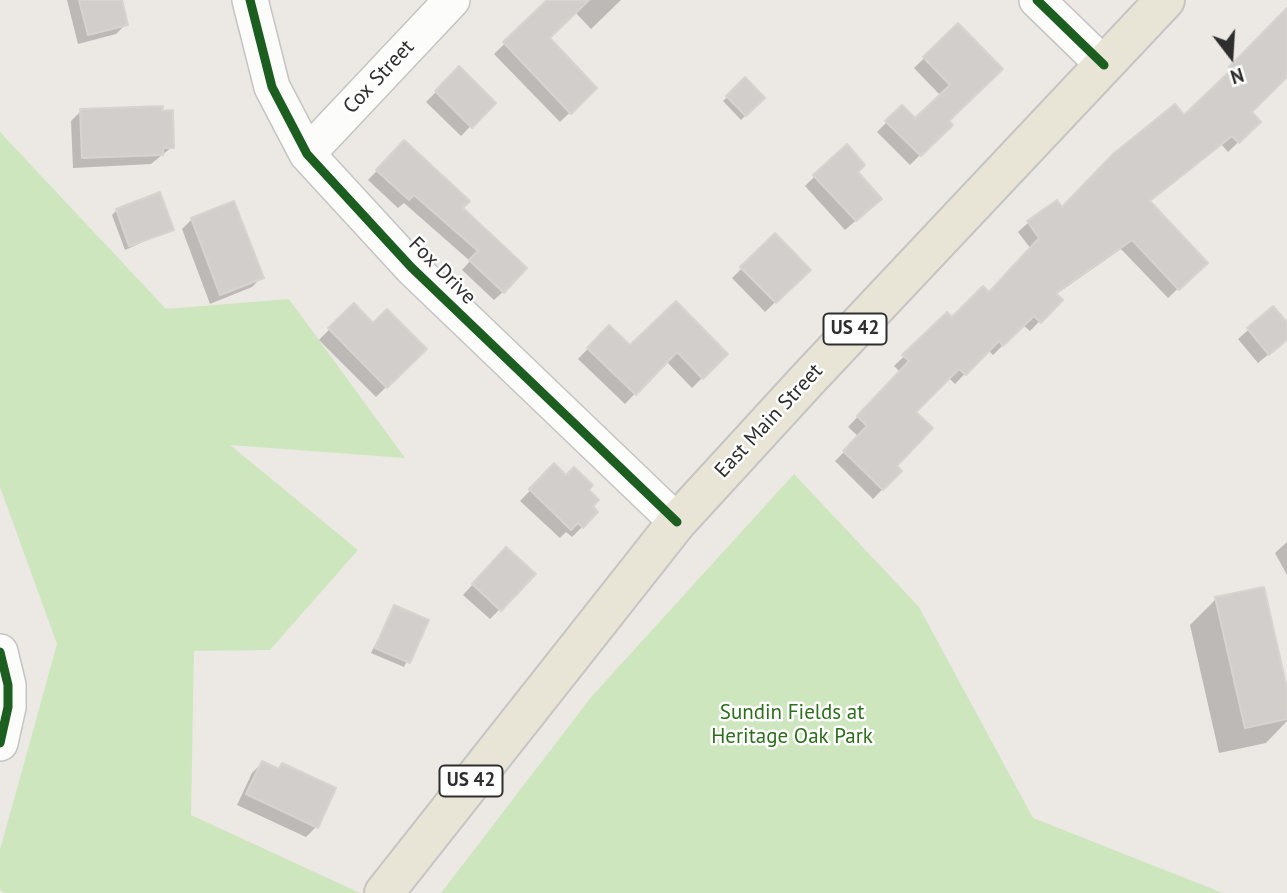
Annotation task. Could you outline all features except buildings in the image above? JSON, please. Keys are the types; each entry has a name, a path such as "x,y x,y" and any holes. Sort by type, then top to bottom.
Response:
{"main road":[{"name":"East Main Street","path":"384,893 677,522 809,377 1165,0"}],"street":[{"name":"Fox Drive","path":"250,0 272,87 307,154 411,267 677,522"},
{"name":"Cox Street","path":"307,154 452,0"},
{"path":"1037,0 1104,65"},
{"path":"0,652 8,685 8,707 0,743"}],"green space":[{"path":"0,132 166,309 289,299 405,458 230,445 358,550 270,650 194,651 191,815 360,893 4,893 0,890 0,850 57,644 0,487"},
{"name":"Sundin Fields at Heritage Oak Park","path":"794,474 919,607 1033,818 1223,893 441,893 592,696"}],"cycle path":[{"path":"250,0 272,87 307,154 411,267 677,522"},
{"path":"1037,0 1104,65"},
{"path":"0,652 8,685 8,707 0,743"}]}
